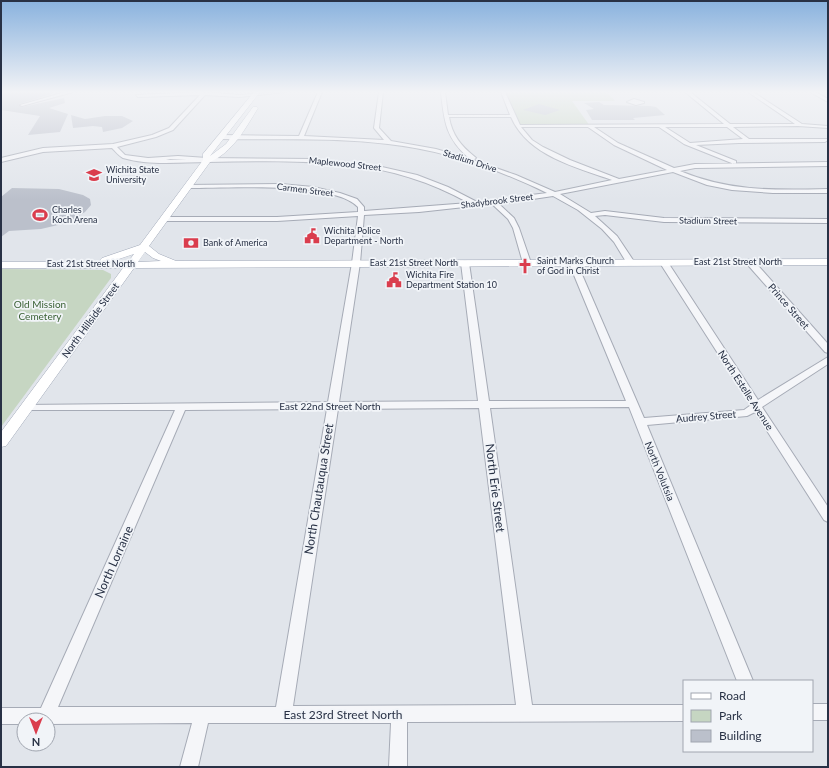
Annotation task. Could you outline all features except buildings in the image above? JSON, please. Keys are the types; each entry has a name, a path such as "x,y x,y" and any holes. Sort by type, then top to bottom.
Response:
{"main road":[{"name":"North Hillside Street","path":"1,442 207,160 206,156 229,128"},
{"name":"North Hillside Street","path":"207,160 216,158 229,145 241,128"},
{"path":"94,264 144,247 156,256 176,264"},
{"name":"East 21st Street North","path":"1,265 828,262"}],"street":[{"path":"1,160 43,150 113,146 154,136 172,128"},
{"path":"301,138 305,128"},
{"path":"376,128 389,142"},
{"path":"447,128 456,144 480,163"},
{"path":"519,128 529,140 545,150 575,164 619,181"},
{"path":"592,128 613,142 672,170 707,183 736,189 828,190"},
{"path":"664,128 691,144 742,164"},
{"path":"732,128 748,141"},
{"path":"806,128 827,141"},
{"name":"Stadium Drive","path":"221,137 330,138 389,142 435,151 480,163 528,182 590,215"},
{"path":"691,144 748,141 827,141"},
{"name":"Maplewood Street","path":"113,146 123,156 148,160 171,158 197,158 207,160 315,160 370,166 406,174 433,183 465,197 476,204"},
{"name":"Shadybrook Street","path":"163,220 277,219 361,215 476,204 552,194 695,166 742,164 828,164"},
{"name":"Carmen Street","path":"188,186 282,186 313,189 338,194 355,200 361,206 361,215"},
{"path":"493,202 511,218 516,228 527,263"},
{"name":"Stadium Street","path":"590,215 605,213 671,221 828,221"},
{"path":"356,263 361,215"},
{"path":"590,215 613,237 631,263"},
{"name":"North Estelle Avenue","path":"664,262 828,517"},
{"name":"Prince Street","path":"750,262 828,350"},
{"name":"North Chautauqua Street","path":"283,715 356,263"},
{"name":"North Erie Street","path":"465,263 525,714"},
{"name":"North Volutsia","path":"573,263 633,404 745,680"},
{"name":"Audrey Street","path":"640,422 747,413 828,360"},
{"name":"East 22nd Street North","path":"26,407 633,404"},
{"name":"North Lorraine","path":"48,712 181,407"},
{"path":"813,712 828,712"},
{"name":"East 23rd Street North","path":"56,716 683,713"},
{"path":"398,767 399,714"},
{"path":"188,767 202,715"},
{"name":"East 23rd Street North","path":"1,716 16,716"}],"green space":[{"name":"Old Mission Cemetery","path":"1,269 103,270 111,274 111,278 1,427"}],"place":[{"name":"Wichita State University","path":"94,175"},
{"name":"Charles Koch Arena","path":"40,215"},
{"name":"Wichita Police Department - North","path":"312,236"},
{"name":"Bank of America","path":"191,243"},
{"name":"Saint Marks Church of God in Christ","path":"525,266"},
{"name":"Wichita Fire Department Station 10","path":"394,280"}]}
